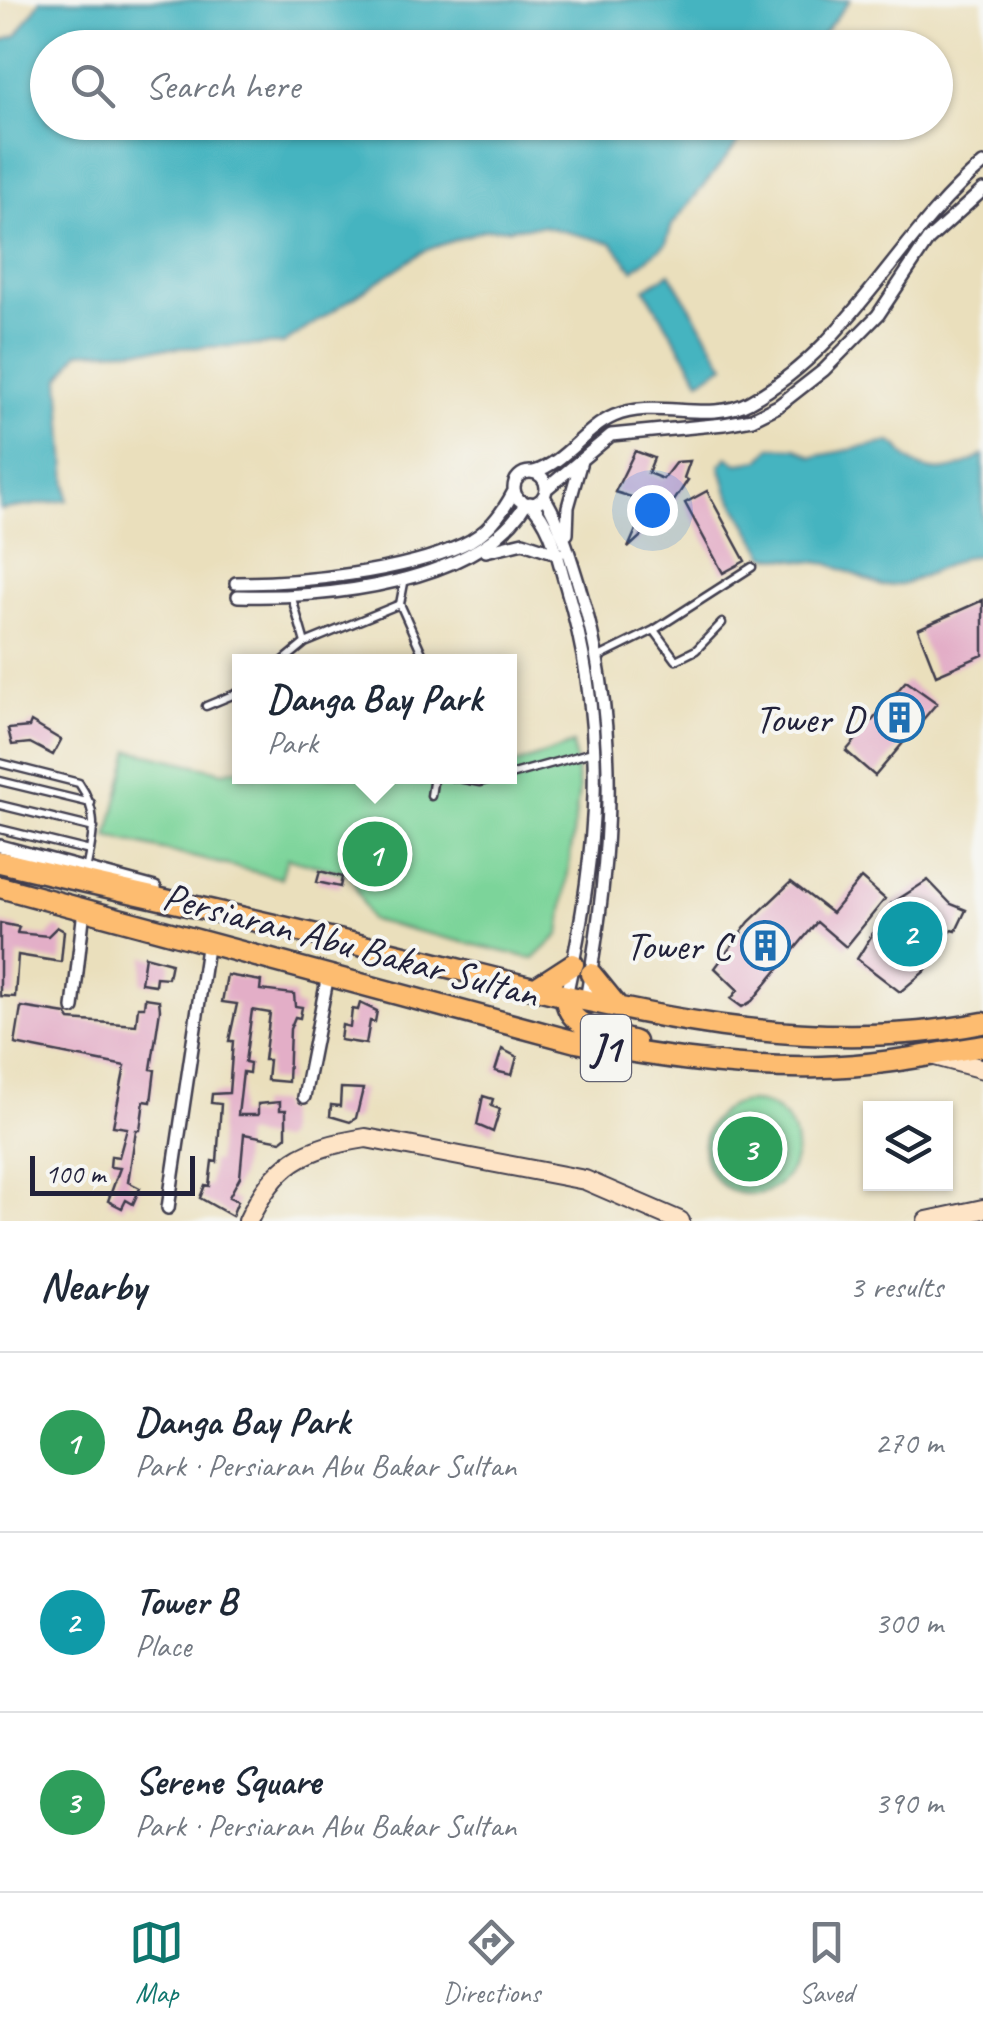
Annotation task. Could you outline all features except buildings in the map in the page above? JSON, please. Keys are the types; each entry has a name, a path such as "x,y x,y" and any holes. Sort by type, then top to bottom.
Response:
{"highway":[{"name":"Persiaran Abu Bakar Sultan","path":"0,862 576,998 775,1034 903,1036 983,1023"},
{"name":"Persiaran Abu Bakar Sultan","path":"0,887 576,1042 724,1064 825,1068 983,1046"},
{"path":"536,988 582,969 617,1006"},
{"path":"575,1021 576,998"},
{"path":"438,1004 545,1026 575,1021 636,1042 724,1064"}],"street":[{"path":"564,552 522,542 405,577 292,598 237,589 427,557 464,544 488,528 514,491 518,478 549,468 617,414 722,410 745,404 810,356 857,310 920,224 983,164"},
{"path":"464,560 514,523 528,503 610,436 752,419 778,406 824,370 878,314 928,240 983,190"},
{"path":"576,998 595,830 597,750 564,552 565,521 581,461"},
{"path":"534,472 542,478 599,657 611,784 610,834 576,998"},
{"path":"514,491 542,516 564,552"},
{"path":"0,846 235,909 281,928"},
{"path":"72,1008 84,908"},
{"path":"168,1208 208,941"},
{"path":"304,1097 328,975"},
{"path":"931,1055 983,1069"},
{"path":"248,1221 270,1180 290,1162 331,1144 366,1138 585,1180 680,1221"},
{"path":"927,1221 983,1208"}],"lane":[{"path":"599,657 654,630 752,568"},
{"path":"405,577 400,604 422,654"},
{"path":"292,598 305,643"},
{"path":"292,654 305,643 400,604"},
{"path":"654,630 676,660 696,650 722,623"},
{"path":"206,706 232,695"},
{"path":"517,773 597,750"},
{"path":"0,763 79,783 91,803 94,828 86,870"},
{"path":"0,780 91,803"},
{"path":"431,796 433,784"},
{"path":"0,805 94,828"},
{"path":"0,828 90,851"}],"green space":[{"path":"573,744 579,790 560,934 534,959 370,920 350,874 287,858 281,878 108,837 130,750 224,772 232,770 232,784 517,784 517,764"},
{"path":"750,1102 767,1106 782,1116 792,1131 796,1148 792,1165 782,1180 767,1190 750,1194 733,1190 718,1180 708,1165 704,1148 708,1131 718,1116 733,1106"}],"water":[{"path":"41,0 850,0 826,30 30,30 30,140 740,140 672,225 666,244 633,270 612,243 542,226 483,230 424,251 283,344 79,352 60,379 68,500 0,510 0,42 16,36"},
{"path":"670,273 725,365 700,380 645,289"},
{"path":"890,442 925,469 955,468 983,455 983,555 965,557 905,584 882,586 829,564 766,556 728,493 720,465 728,457 738,463 760,460 771,447 797,448 812,457"}],"place":[{"name":"Tower D","path":"899,718"},
{"name":"Danga Bay Park","path":"375,854"},
{"name":"Tower B","path":"910,934"},
{"name":"Tower C","path":"766,945"},
{"name":"Serene Square","path":"750,1149"}]}
